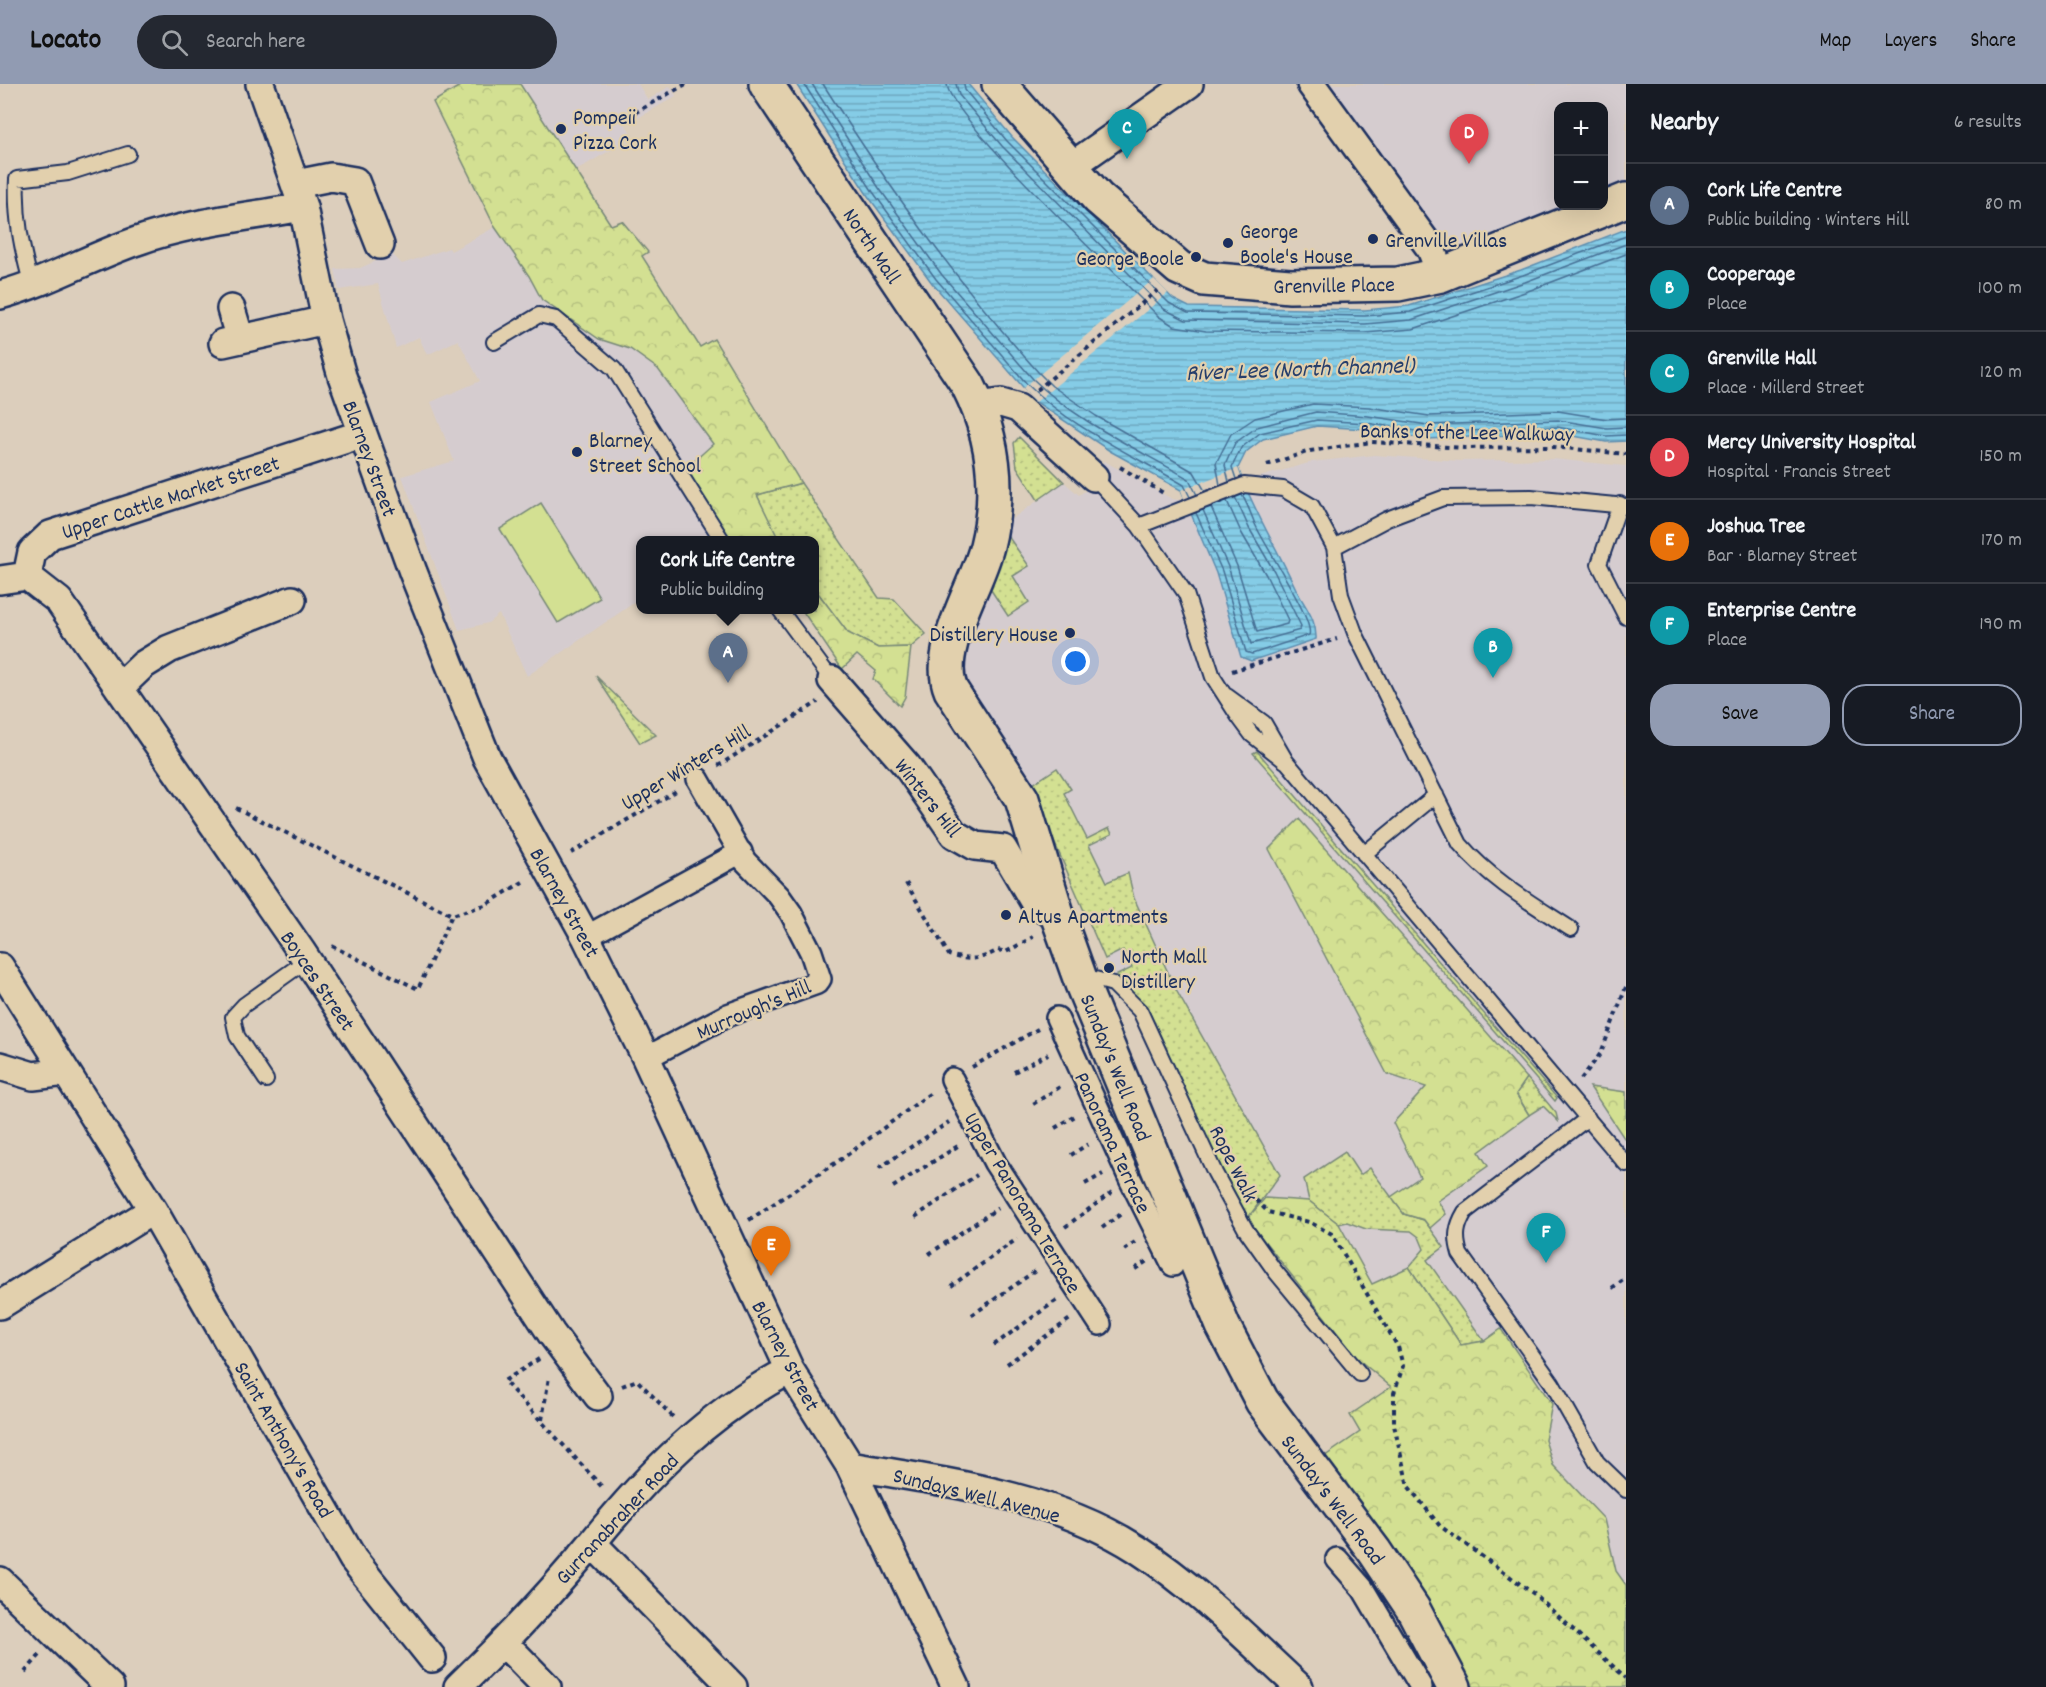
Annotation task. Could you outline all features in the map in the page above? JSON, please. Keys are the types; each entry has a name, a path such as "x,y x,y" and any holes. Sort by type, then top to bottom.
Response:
{"main road":[{"name":"North Mall","path":"766,84 968,385 978,406"},
{"name":"Grenville Place","path":"999,84 1098,198 1179,268 1204,279 1290,286 1368,287 1398,284 1441,275 1626,200"},
{"name":"Sunday's Well Road","path":"978,406 994,465 994,511 987,547 948,651 946,679 1022,799 1046,926 1083,984 1223,1326 1247,1374 1279,1426 1368,1543 1413,1609 1454,1687"}],"street":[{"name":"Blarney Street","path":"260,84 300,195 326,320 362,435 487,758 586,937 646,1058 790,1370 850,1466 956,1687"},
{"path":"1070,166 1189,84"},
{"path":"1311,84 1431,249 1441,275"},
{"path":"0,295 32,286 137,240 300,195 331,177 355,181 380,245"},
{"path":"231,309 231,341 326,320"},
{"path":"978,406 1001,403 1018,408 1094,477"},
{"name":"Upper Cattle Market Street","path":"27,576 32,552 50,535 362,435"},
{"path":"0,580 27,576"},
{"name":"Boyces Street","path":"27,576 59,601 304,956 551,1333 598,1396"},
{"path":"119,688 143,665 169,650 292,600"},
{"name":"Winters Hill","path":"835,684 907,766 954,834 975,846 1003,849 1046,926"},
{"path":"586,937 741,852 698,779"},
{"name":"Murrough's Hill","path":"646,1058 728,1015 817,983 820,979 811,952 791,913 779,896 745,861 741,852"},
{"name":"Saint Anthony's Road","path":"0,967 153,1210 353,1559 432,1658"},
{"name":"Panorama Terrace","path":"1057,1018 1130,1179 1173,1264"},
{"path":"0,1066 33,1076 66,1072"},
{"name":"Upper Panorama Terrace","path":"952,1079 995,1163 1100,1324"},
{"path":"0,1305 153,1210"},
{"name":"Gurranabraher Road","path":"458,1687 503,1642 607,1524 692,1436 749,1391 790,1370"},
{"name":"Sundays Well Avenue","path":"850,1466 917,1477 1008,1497 1065,1515 1117,1538 1192,1589 1299,1687"},
{"path":"607,1524 734,1687"},
{"path":"1337,1559 1363,1589 1421,1687"},
{"path":"0,1581 110,1687"},
{"path":"503,1642 547,1687"}],"lane":[{"path":"32,286 20,242 16,201 17,179 68,172 128,154"},
{"path":"494,342 539,315 547,316 556,320 614,369 719,536"},
{"path":"1094,477 1139,526 1191,604 1213,677 1252,735 1286,761 1626,1164"},
{"path":"1139,526 1244,485 1282,489 1312,506 1334,547 1341,595 1355,633 1460,844 1478,865 1571,929"},
{"path":"1334,547 1387,519 1443,498 1531,497 1623,505 1599,564 1626,617"},
{"path":"784,614 835,684"},
{"path":"1364,854 1436,795"},
{"path":"266,1080 237,1036 233,1017 244,1005 304,956"},
{"name":"Rope Walk","path":"1083,984 1095,979 1113,984 1140,1011 1215,1173 1246,1230 1275,1271 1360,1374"},
{"path":"1588,1118 1465,1212 1457,1226 1456,1240 1460,1254 1552,1383 1597,1462 1626,1490"}],"path":[{"path":"627,117 686,84"},
{"path":"1031,396 1162,287"},
{"name":"Banks of the Lee Walkway","path":"1260,468 1310,451 1372,442 1464,448 1553,447 1626,454"},
{"path":"1213,677 1355,633"},
{"name":"Upper Winters Hill","path":"452,915 485,905 698,779 835,684"},
{"path":"213,823 234,808 452,915 418,989 319,939 304,956"},
{"path":"906,883 949,955 963,959 983,959 998,950 1006,952 1046,926"},
{"path":"1569,1094 1601,1053 1626,987"},
{"path":"726,1232 787,1196 952,1079 1057,1018"},
{"path":"1014,1072 1068,1042"},
{"path":"1033,1104 1082,1073"},
{"path":"879,1168 967,1110"},
{"path":"893,1187 979,1132"},
{"path":"915,1217 995,1163"},
{"path":"972,1315 1046,1242 1130,1179"},
{"path":"929,1254 1016,1195"},
{"path":"1253,1196 1268,1212 1309,1222 1332,1234 1398,1347 1403,1366 1395,1393 1394,1425 1408,1486 1440,1526 1534,1594 1626,1678"},
{"path":"951,1286 1046,1242"},
{"path":"1612,1288 1626,1278"},
{"path":"994,1345 1075,1287"},
{"path":"1007,1365 1088,1305"},
{"path":"546,1363 541,1357 504,1381 542,1420 607,1524"},
{"path":"542,1420 551,1369"},
{"path":"598,1396 638,1380 692,1436"},
{"path":"24,1672 43,1651"}],"shaded area":[{"path":"520,84 638,84 648,100 670,86 676,96 626,125 633,137 575,171"},
{"path":"1320,84 1626,84 1626,183 1608,190 1608,102 1554,102 1554,210 1560,210 1440,253"},
{"name":"Blarney Street School","path":"495,227 529,276 542,300 599,339 630,349 658,369 713,444 683,471 728,536 636,536 636,601 527,676 499,614 488,623 459,630 402,476 454,461 431,402 480,381 458,340 427,355 419,337 396,348 378,284 339,290 335,269 360,268 392,254 402,264 449,248 451,251"},
{"path":"1374,455 1461,461 1553,459 1626,466 1626,1687 1321,1459 1360,1432 1350,1415 1391,1387 1358,1359 1141,1005 1113,977 1035,795 960,684 963,644 991,590 1006,523 1064,482 1079,495 1088,489 1104,461 1172,499 1180,500 1312,462"}],"green space":[{"path":"463,84 520,84 611,225 622,221 648,252 642,256 700,347 714,339 801,483 757,495 777,536 728,536 683,471 713,444 658,369 630,349 599,339 542,300 529,276 495,227 433,102"},
{"path":"1019,437 1064,482 1038,500 1017,467 1014,443"},
{"path":"801,483 879,598 894,599 926,634 911,647 878,648 848,633 819,594 819,536 776,536 757,495"},
{"path":"541,503 600,598 558,623 500,529"},
{"path":"1005,532 1029,566 1013,576 1029,602 1008,616 991,590"},
{"path":"819,594 848,633 878,648 911,647 905,697 900,706 873,679 876,671 857,655 842,669 805,614 819,614"},
{"path":"596,676 656,735 640,743"},
{"path":"1257,751 1557,1098 1555,1101 1253,753"},
{"path":"1057,768 1071,789 1064,793 1087,839 1109,828 1112,834 1089,845 1107,882 1128,873 1134,898 1176,990 1280,1175 1247,1219 1113,977 1132,968 1123,950 1105,959 1030,786"},
{"path":"1299,819 1527,1078 1516,1094 1529,1115 1479,1152 1488,1166 1438,1201 1446,1214 1430,1228 1424,1220 1404,1214 1391,1197 1420,1177 1393,1123 1426,1087 1387,1074 1269,849"},
{"path":"1527,1078 1556,1113 1558,1121 1543,1106 1529,1115 1516,1093"},
{"path":"1590,1087 1626,1092 1626,1141"},
{"path":"1345,1152 1360,1175 1370,1168 1404,1214 1424,1220 1444,1247 1427,1260 1484,1341 1461,1345 1409,1267 1424,1249 1419,1237 1411,1231 1366,1229 1347,1222 1339,1224 1309,1201 1304,1179"},
{"path":"1265,1198 1309,1201 1339,1224 1372,1284 1409,1267 1461,1345 1484,1341 1501,1329 1552,1404 1545,1440 1553,1465 1604,1519 1616,1571 1626,1585 1626,1687 1469,1687 1321,1459 1360,1432 1350,1415 1391,1387 1358,1359 1247,1219"}],"water":[{"name":"River Lee (North Channel)","path":"796,84 968,84 1012,137 1173,299 1189,307 1365,310 1409,306 1521,270 1626,229 1626,441 1606,442 1557,433 1427,439 1366,429 1317,426 1263,439 1246,452 1238,468 1258,514 1312,619 1316,639 1251,661 1241,657 1216,573 1181,490 1110,451 1036,402 932,283 868,196"}],"pier":[{"path":"1154,279 1168,293 1036,402 1023,388"},
{"path":"1238,468 1245,488 1188,510 1181,490"}],"place":[{"name":"Pompeii Pizza Cork","path":"561,129"},
{"name":"Grenville Hall","path":"1127,159"},
{"name":"Mercy University Hospital","path":"1469,164"},
{"name":"Grenville Villas","path":"1373,239"},
{"name":"George Boole's House","path":"1228,243"},
{"name":"George Boole","path":"1196,257"},
{"name":"Blarney Street School","path":"577,452"},
{"name":"Distillery House","path":"1070,633"},
{"name":"Cooperage","path":"1493,678"},
{"name":"Cork Life Centre","path":"728,683"},
{"name":"Altus Apartments","path":"1006,915"},
{"name":"North Mall Distillery","path":"1109,968"},
{"name":"Enterprise Centre","path":"1546,1263"},
{"name":"Joshua Tree","path":"771,1276"}]}
